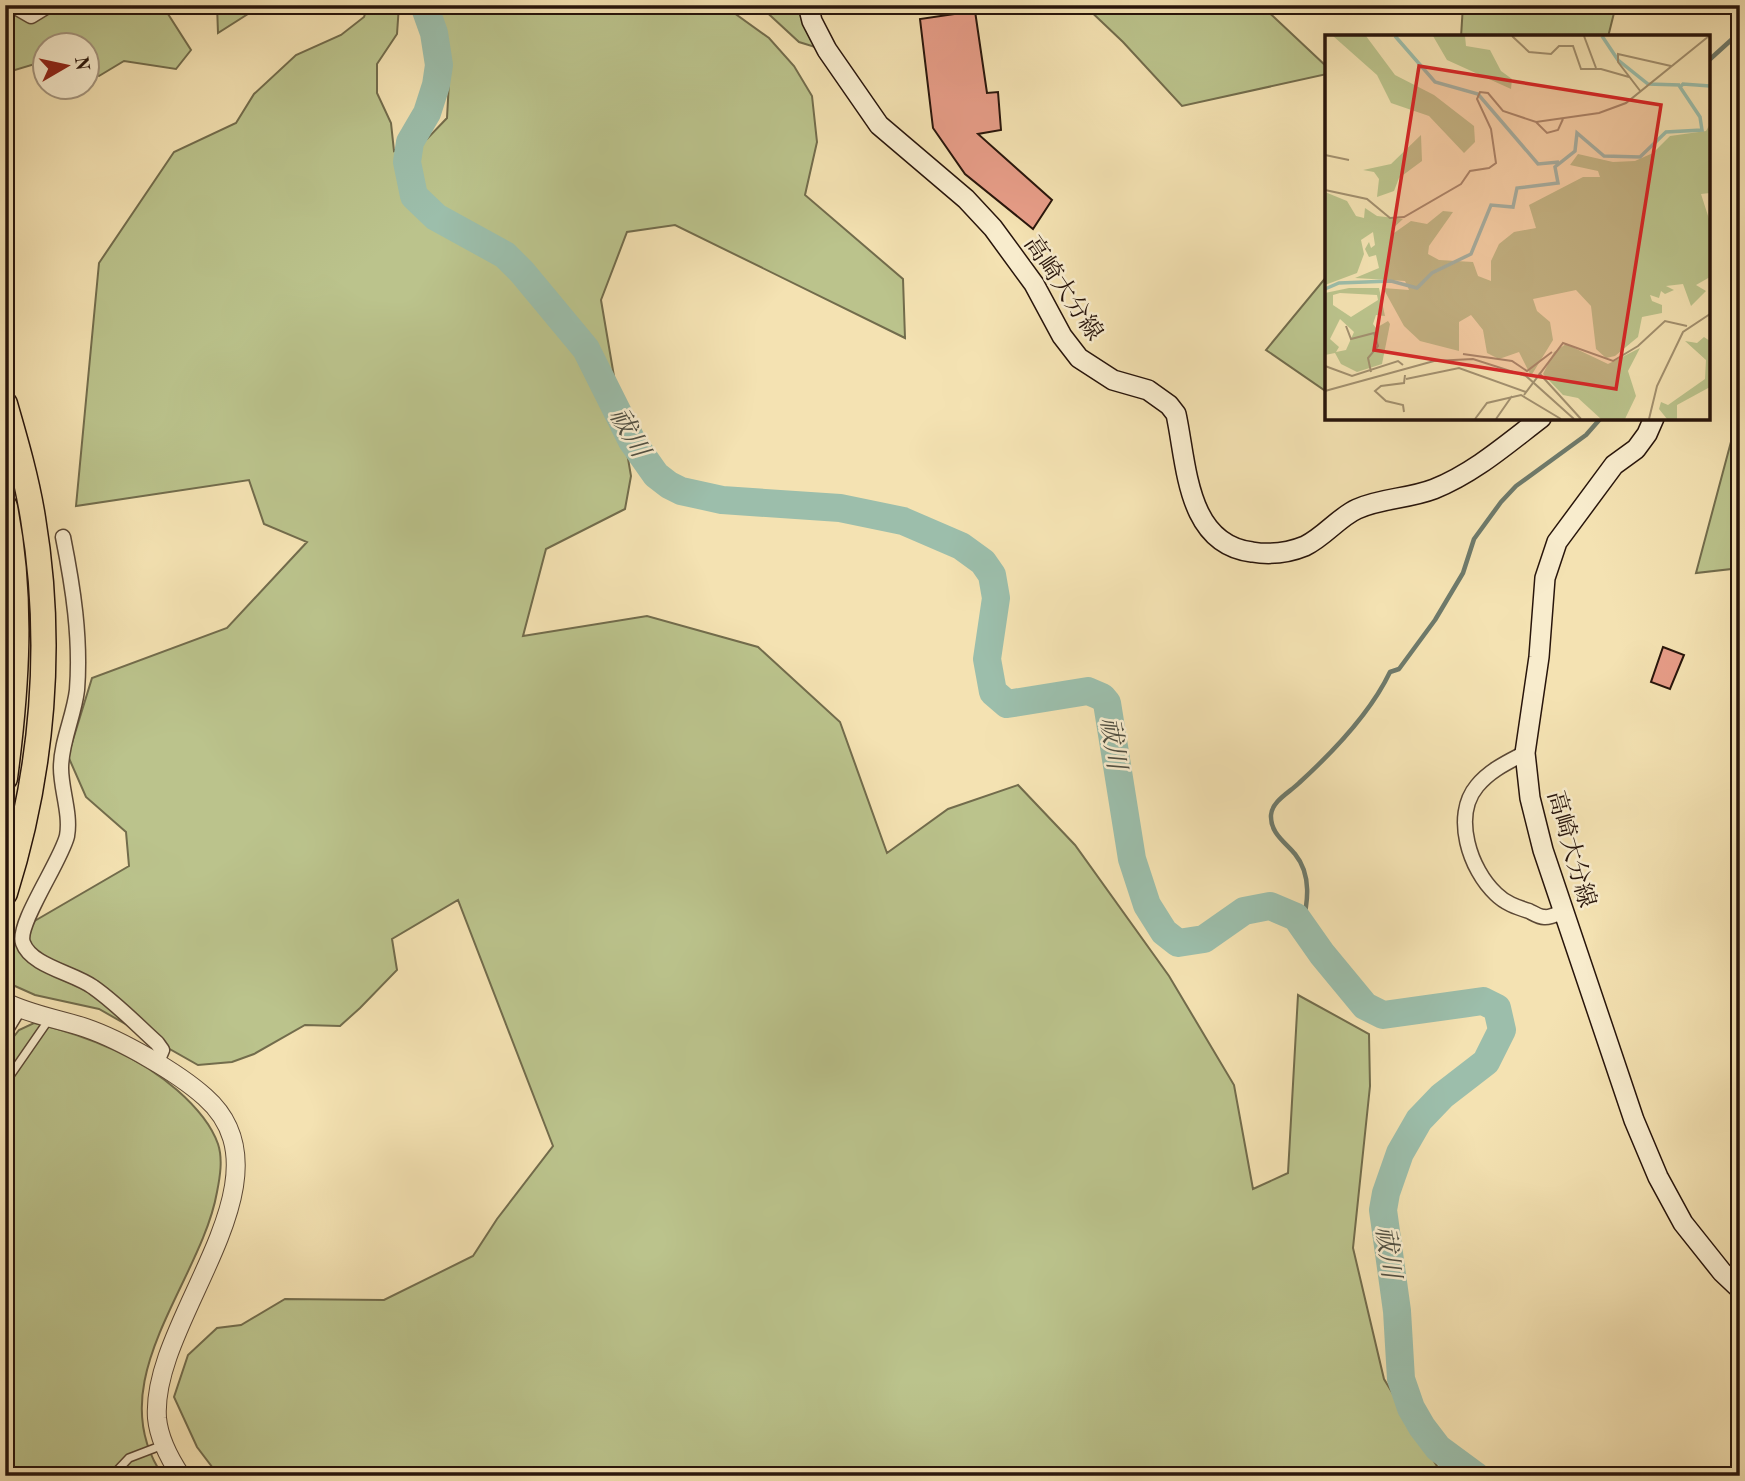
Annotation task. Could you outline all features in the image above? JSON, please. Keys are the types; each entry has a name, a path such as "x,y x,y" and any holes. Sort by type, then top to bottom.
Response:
{"highway":[{"path":"5,404 33,517 43,598 44,657 41,715 31,788 18,853 5,893"},
{"path":"5,507 12,543 17,601 15,701 5,778"}],"main road":[{"name":"高崎大分線","path":"808,5 812,21 827,50 879,125 966,199 993,228 1034,284 1062,336 1079,358 1113,380 1147,390 1169,405 1176,414 1189,490 1200,515 1216,536 1241,551 1271,555 1303,547 1325,534 1354,510 1437,488 1482,464 1538,420"},
{"name":"高崎大分線","path":"1653,420 1636,449 1614,466 1557,542 1545,578 1539,657 1525,753 1530,798 1544,850 1634,1120 1658,1177 1683,1223 1722,1272 1740,1289"}],"street":[{"path":"12,5 31,16 49,5"},
{"path":"63,537 73,586 78,674 75,704 61,766 67,833 58,861 21,935 23,944 33,957 92,986 157,1043 162,1050 156,1064"},
{"path":"1525,753 1496,768 1475,787 1466,810 1465,828 1481,877 1495,894 1508,904 1544,917 1564,911"},
{"path":"5,1031 11,1005 90,1030 156,1064 197,1090 217,1110 232,1136 236,1169 232,1198 162,1373 157,1408 159,1430 181,1476"}],"lane":[{"path":"5,1083 50,1017"},
{"path":"112,1476 129,1458 164,1445"}],"green space":[{"path":"5,5 152,5 168,14 191,50 176,69 124,61 102,74 102,32 32,32 32,65 5,73"},
{"path":"217,5 267,5 259,7 218,33"},
{"path":"368,5 399,5 397,34 377,64 377,93 391,123 394,151 427,139 447,118 449,81 434,5 723,5 769,38 794,66 812,96 817,142 805,195 903,279 905,338 675,225 627,232 601,300 631,476 625,509 546,549 523,636 647,616 758,647 840,722 887,853 948,809 1018,785 1075,845 1169,976 1234,1085 1253,1189 1288,1173 1298,995 1369,1034 1370,1086 1353,1248 1384,1379 1443,1476 219,1476 197,1447 174,1397 188,1355 217,1328 241,1325 285,1299 384,1300 473,1256 497,1219 553,1146 458,900 392,939 397,970 340,1026 305,1025 254,1054 232,1062 198,1065 99,1009 35,995 6,982 7,937 129,866 126,832 86,797 68,756 92,678 227,628 307,542 264,524 249,480 76,506 99,263 174,152 236,123 254,94 296,55 341,35 364,17"},
{"path":"759,5 800,5 815,47 799,42"},
{"path":"1084,5 1261,5 1325,65 1325,74 1182,106 1123,42"},
{"path":"1463,5 1616,5 1608,35 1461,35"},
{"path":"1325,278 1325,391 1266,350"},
{"path":"1740,408 1740,568 1696,573"},
{"path":"34,1023 91,1040 145,1066 189,1102 206,1122 218,1144 220,1174 207,1226 147,1369 142,1405 146,1441 163,1476 5,1476 5,1048 19,1030"}],"building":[{"path":"975,11 987,93 998,92 1001,130 978,134 1052,200 1033,229 965,174 933,128 920,19"},
{"path":"1663,647 1684,655 1670,689 1651,682"}],"waterway":[{"name":"祓川","path":"424,5 434,33 439,65 427,113 410,142 407,162 414,196 436,217 505,255 522,272 586,349 632,441 656,475 681,491 722,500 840,508 903,521 961,546 983,562 992,575 996,598 987,659 993,692 1007,704 1088,691 1102,697 1107,703 1132,859 1147,905 1164,932 1178,943 1204,939 1244,911 1270,906 1296,917 1322,954 1365,1006 1383,1015 1483,1001 1497,1008 1502,1030 1486,1062 1442,1096 1419,1120 1400,1153 1383,1210 1397,1311 1401,1379 1411,1408 1438,1448 1476,1476"},
{"path":"1710,59 1740,32"},
{"path":"1302,926 1307,899 1304,871 1295,854 1273,827 1272,810 1282,797 1337,745 1372,703 1390,672 1399,669 1435,620 1463,573 1474,539 1501,502 1516,486 1586,435 1599,420"}]}
